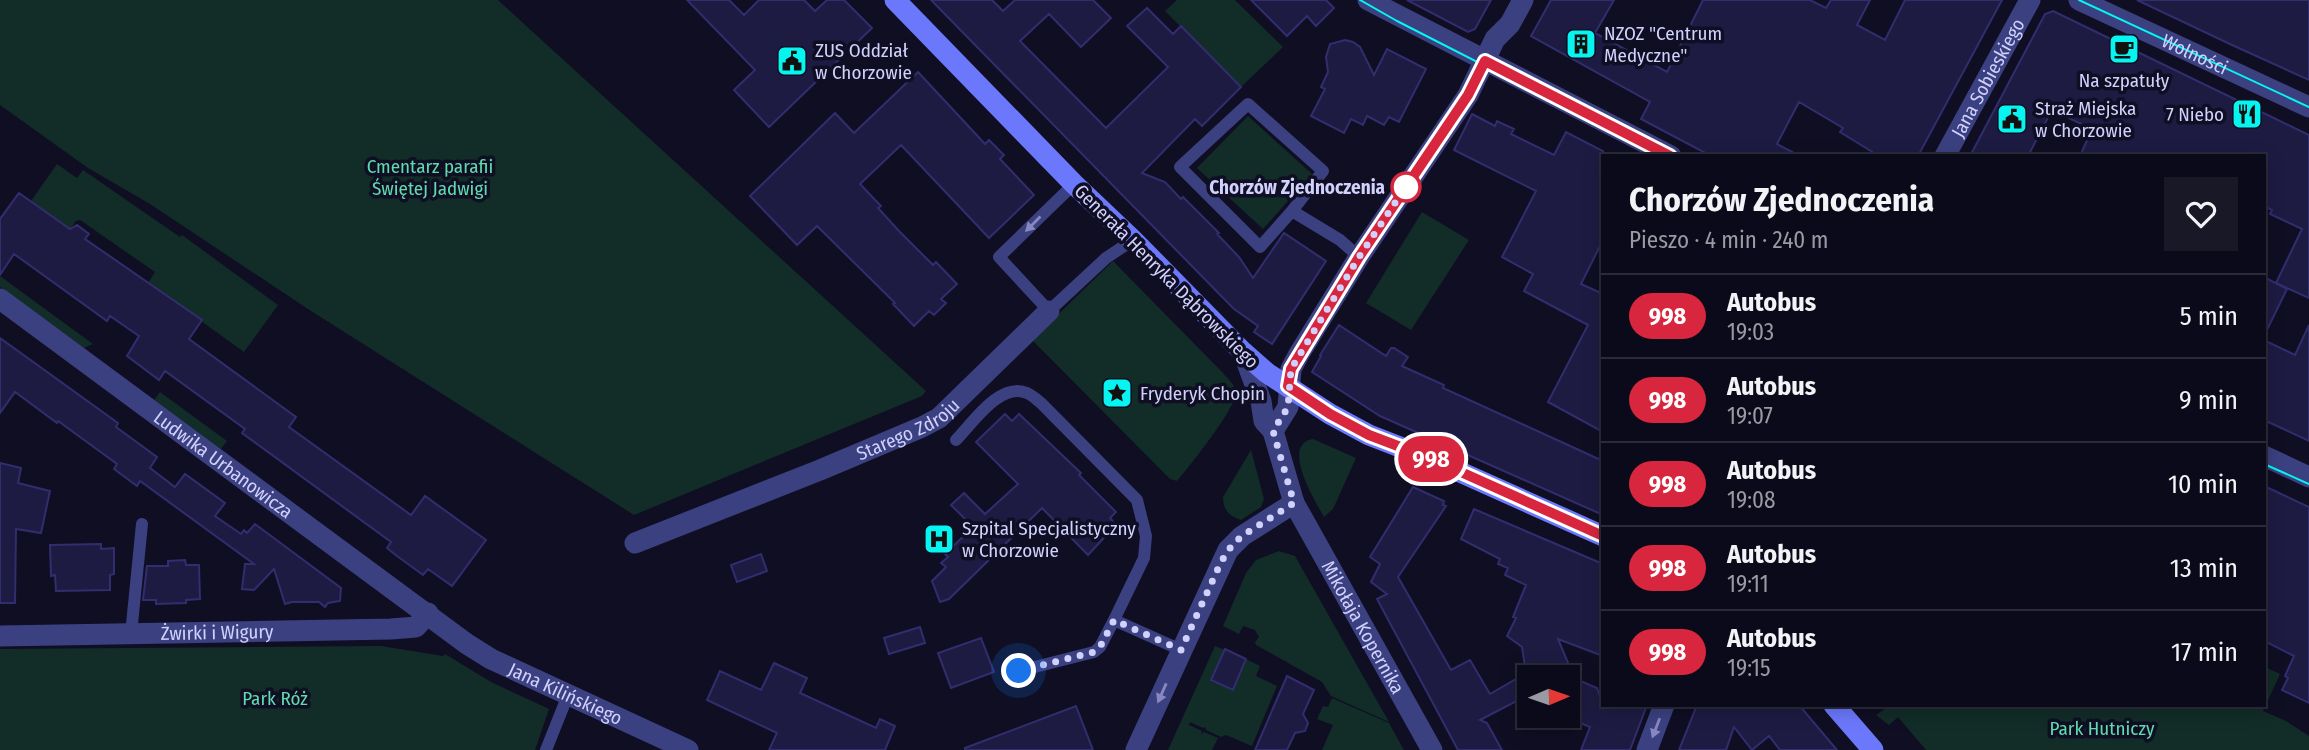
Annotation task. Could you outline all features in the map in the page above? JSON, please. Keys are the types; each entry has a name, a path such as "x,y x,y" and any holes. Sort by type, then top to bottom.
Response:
{"street":[{"name":"Generała Henryka Dąbrowskiego","path":"895,0 1074,184 1267,373 1330,414 1369,435 1432,459 1601,535"},
{"path":"1368,0 1667,154"},
{"path":"1273,431 1288,407 1291,369 1359,257 1468,95 1495,38 1510,24 1523,0"},
{"name":"Jana Sobieskiego","path":"1946,154 2030,0"},
{"name":"Wolności","path":"2079,0 2309,107"},
{"name":"Ludwika Urbanowicza","path":"0,299 449,630"},
{"name":"Starego Zdroju","path":"635,543 922,428 939,418 957,402 1049,312"},
{"name":"Mikołaja Kopernika","path":"1243,352 1261,401 1265,421 1273,431 1294,503 1432,750"},
{"path":"2266,457 2309,477"},
{"path":"1136,750 1221,562 1232,545 1242,536 1294,503"},
{"name":"Żwirki i Wigury","path":"0,636 416,628 428,613"},
{"name":"Jana Kilińskiego","path":"449,630 491,659 688,750"},
{"path":"1647,750 1663,707"},
{"path":"1836,707 1873,750"}],"lane":[{"path":"1248,104 1323,172 1292,211 1261,247 1180,167 1248,104"},
{"path":"1049,312 999,257 1074,184"},
{"path":"1292,211 1340,240 1359,257"},
{"name":"Starego Zdroju","path":"1049,312 1106,258 1133,240"},
{"path":"956,440 1004,393 1027,393 1041,403 1137,500 1146,536 1144,558 1100,647 1094,652 1019,671"},
{"path":"131,634 142,523"},
{"path":"1114,620 1181,650"},
{"path":"546,750 568,695"}],"green space":[{"name":"Cmentarz parafii Świętej Jadwigi","path":"0,0 498,0 926,391 922,396 634,515 311,311 150,204 88,168 0,105"},
{"path":"1177,0 1235,0 1283,47 1241,87 1165,11"},
{"path":"1248,116 1312,174 1263,229 1197,168"},
{"path":"57,164 77,178 83,170 180,237 182,235 278,305 244,352 148,283 155,272 80,220 70,229 31,201"},
{"path":"1422,212 1469,240 1411,330 1366,303"},
{"path":"1113,261 1223,373 1236,391 1222,422 1177,481 1170,479 1032,340"},
{"path":"0,276 93,344 84,348 0,287"},
{"path":"160,392 227,441 221,449 154,400"},
{"path":"1313,439 1356,458 1333,509 1324,517 1308,487 1300,462 1300,451 1304,443"},
{"path":"1251,450 1264,499 1261,507 1241,520 1228,512 1223,497"},
{"path":"1279,551 1295,556 1389,722 1331,696 1322,682 1256,645 1259,637 1255,630 1243,626 1239,634 1223,626 1246,573 1256,560"},
{"name":"Park Róż","path":"381,646 443,656 445,654 491,682 549,709 535,750 0,750 0,649"},
{"path":"1215,646 1225,650 1212,681 1233,690 1246,659 1260,666 1256,676 1277,686 1252,746 1226,735 1221,737 1190,722 1189,725 1202,731 1201,734 1204,732 1218,738 1212,750 1168,750"},
{"name":"Park Hutniczy","path":"2266,667 2280,674 2266,704"},
{"path":"1332,698 1389,723 1404,750 1322,750 1333,725 1317,719 1323,706 1328,707"},
{"name":"Park Hutniczy","path":"1888,707 2265,707 2263,711 2286,721 2309,736 2309,750 1926,750 1898,717 1889,725 1876,715"}],"building":[{"name":"ZUS Oddział w Chorzowie","path":"687,0 729,0 744,15 759,0 804,0 815,11 827,0 844,0 872,28 769,127 734,90 755,70"},
{"path":"931,0 992,0 1003,11 1015,0 1093,0 1111,18 1081,47 1049,14 1020,41 1106,128 1168,67 1127,26 1147,8 1173,34 1181,26 1241,87 1202,126 1195,119 1142,173 1165,182 1181,199 1183,197 1219,233 1217,234 1239,257 1253,278 1284,233 1326,261 1272,344 1254,332 1258,326 1234,309"},
{"path":"1251,0 1326,0 1334,8 1316,26 1307,16 1287,36"},
{"path":"1407,0 1491,0 1475,29 1468,32"},
{"path":"1551,0 1614,0 1595,33 1667,72 1703,0 1810,0 1826,8 1831,0 1870,0 1857,25 1885,40 1905,0 2002,0 1919,154 1876,154 1840,132 1843,128 1799,102 1777,144 1796,154 1707,154 1641,119 1650,102 1531,36"},
{"path":"2137,0 2309,0 2309,80 2232,45"},
{"path":"2053,11 2309,135 2309,298 2276,283 2302,229 2270,214 2272,210 2266,207 2266,154 2081,154 2092,129 2052,110 2029,154 1971,154 2045,14"},
{"path":"1345,40 1360,47 1374,75 1387,49 1426,69 1399,122 1389,117 1384,125 1367,116 1363,125 1351,119 1344,133 1311,116 1325,89 1321,87 1328,72 1326,57 1330,44"},
{"path":"918,72 985,144 989,140 1004,155 1000,159 1034,195 989,238 901,145 860,184 881,206 878,208 899,231 933,265 936,262 957,284 941,299 946,303 934,315 929,311 914,326 893,304 895,303 817,226 797,245 750,196 835,113 854,133"},
{"path":"1472,114 1495,126 1497,121 1514,129 1511,134 1554,155 1566,132 1603,151 1601,244 1581,284 1601,293 1601,431 1548,402 1588,325 1524,291 1533,274 1502,257 1536,191 1454,150"},
{"path":"19,193 70,229 77,225 89,234 85,239 202,320 189,339 296,417 289,427 411,515 425,496 486,540 452,586 428,569 423,575 397,556 387,548 391,542 242,433 245,429 165,371 159,380 127,356 139,336 110,316 107,321 14,254 0,275 0,219"},
{"path":"2266,278 2287,289 2266,332"},
{"path":"1339,325 1386,356 1391,348 1394,348 1408,357 1402,366 1444,385 1443,388 1601,460 1601,514 1380,416 1312,372"},
{"path":"2309,325 2309,441 2266,421 2266,341 2295,355"},
{"path":"0,338 118,423 116,427 157,457 150,468 175,487 185,474 225,503 215,516 241,534 244,530 247,533 255,524 341,588 340,601 328,603 325,607 319,602 285,604 274,569 254,590 242,589 245,564 254,564 140,481 137,486 114,469 117,464 58,421 57,423 15,392 0,413"},
{"path":"1005,414 1012,421 1019,414 1081,473 1079,475 1116,512 1110,518 1116,525 1088,555 1042,508 949,599 940,602 932,581 946,567 941,563 948,557 945,554 973,527 951,505 964,493 985,514 1018,484 976,442"},
{"path":"0,463 21,468 18,483 50,491 41,533 16,529 15,603 0,603"},
{"path":"1413,487 1444,501 1443,505 1446,506 1398,577 1451,670 1470,660 1490,694 1517,678 1517,701 1480,720 1487,723 1502,750 1458,750 1377,599 1387,594 1371,582 1380,564 1370,557"},
{"path":"2266,487 2309,507 2309,703 2282,690 2294,656 2266,642"},
{"path":"1474,509 1601,563 1601,655 1558,639 1569,665 1525,665 1522,647 1507,636 1516,618 1513,617 1526,585 1505,575 1508,568 1498,564 1500,559 1461,539"},
{"path":"101,544 101,549 114,548 114,574 110,575 110,590 56,591 55,575 51,576 50,545"},
{"path":"761,554 767,571 737,582 731,565"},
{"path":"185,560 186,565 199,565 200,599 186,600 186,603 156,604 156,600 143,600 147,566 168,566 168,561"},
{"path":"920,627 925,643 889,654 884,638"},
{"path":"981,638 994,672 951,688 938,653"},
{"path":"1225,649 1246,659 1233,690 1211,680"},
{"path":"774,663 807,678 800,693 876,728 880,719 895,726 885,750 769,750 777,733 707,700 720,671 761,690"},
{"path":"1287,676 1314,690 1303,714 1308,723 1305,731 1295,733 1287,750 1255,750"},
{"path":"1580,681 1597,688 1601,707 1646,707 1630,750 1581,750 1590,727 1580,723"},
{"path":"1076,706 1093,750 965,750 965,748"},
{"path":"1696,707 1801,707 1837,750 1780,750 1769,736 1752,750 1734,727 1726,750 1679,750"}],"tram line":[{"path":"1360,0 1657,154"},
{"path":"2079,0 2309,107"},
{"path":"2266,465 2309,484"}],"bus line":[{"name":"998","path":"1601,535 1432,459 1379,439 1330,414 1288,386 1291,369 1299,354 1359,257 1468,95 1485,61 1666,154"}],"place":[{"name":"NZOZ \"Centrum Medyczne\"","path":"1581,44"},
{"name":"Na szpatuły","path":"2124,49"},
{"name":"ZUS Oddział w Chorzowie","path":"792,61"},
{"name":"7 Niebo","path":"2247,114"},
{"name":"Straż Miejska w Chorzowie","path":"2012,119"},
{"name":"Chorzów Zjednoczenia","path":"1406,187"},
{"name":"Fryderyk Chopin","path":"1117,393"},
{"name":"Szpital Specjalistyczny w Chorzowie","path":"939,539"}],"route":[{"path":"1019,671 1094,652 1100,647 1114,620 1181,650 1228,550 1236,540 1294,503 1273,431 1288,407 1291,369 1359,257 1407,185 1406,187"}]}
